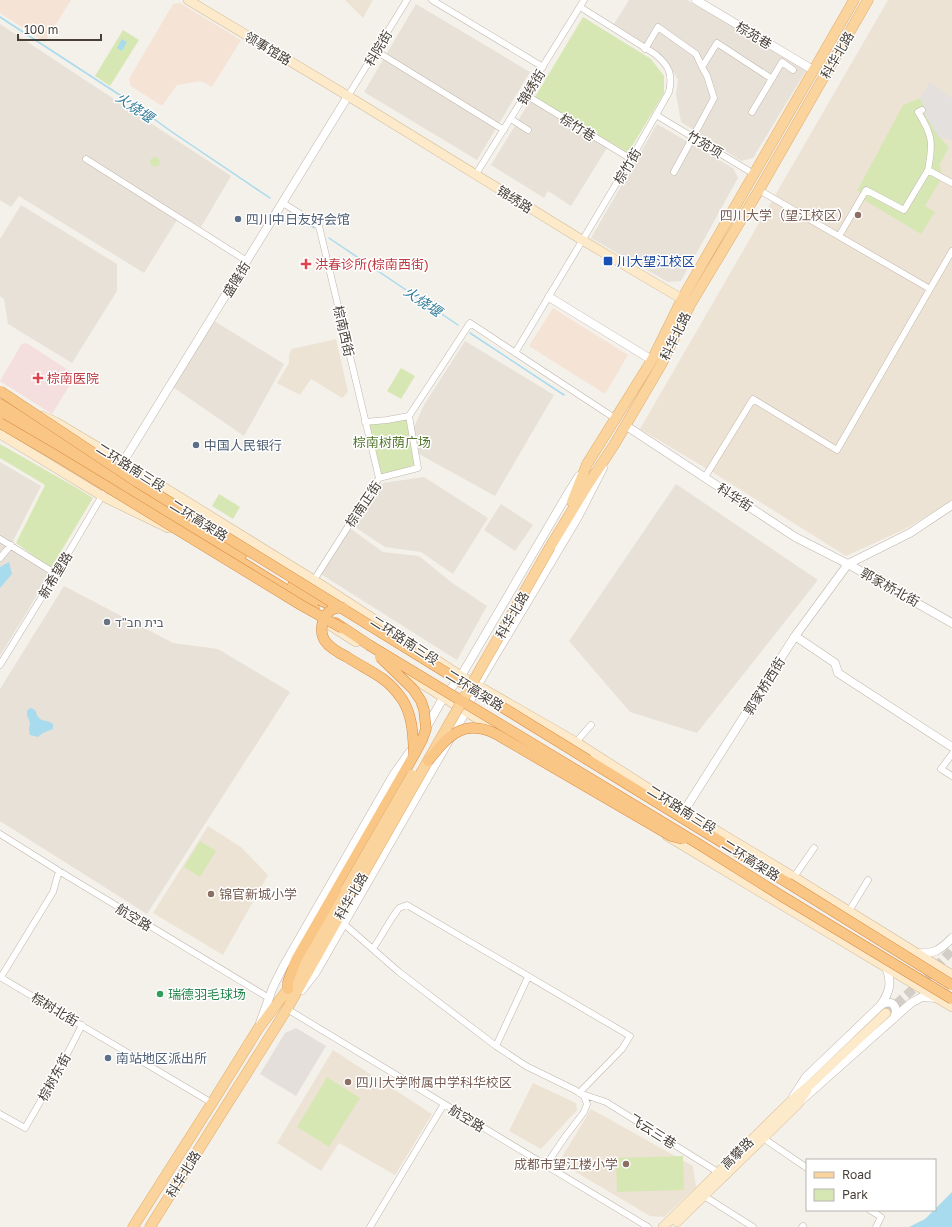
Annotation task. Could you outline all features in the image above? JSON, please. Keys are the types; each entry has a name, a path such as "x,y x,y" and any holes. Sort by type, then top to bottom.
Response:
{"highway":[{"name":"二环高架路","path":"0,391 137,482 952,985"},
{"path":"3,406 18,420 298,597 342,628"},
{"name":"二环高架路","path":"0,423 342,628 952,999"},
{"path":"50,440 304,592 357,617"},
{"path":"414,755 410,718 408,709 402,698 385,681 334,649 323,638 321,628 324,618 327,613 336,607 350,608 360,613 380,627 501,700 588,760"},
{"path":"288,990 288,982 296,960 414,755 422,740 426,728 424,710 421,701 413,689 369,645"},
{"path":"428,761 443,742 451,735 462,730 472,728 485,729 671,836 697,843"}],"main road":[{"name":"科华北路","path":"548,546 614,445 621,422 682,299 854,0"},
{"name":"科华北路","path":"133,1227 258,1029 288,990 350,891 428,761 573,500 587,464 621,422 661,365 690,305 759,190 868,0"},
{"name":"领事馆路","path":"191,1 348,96"},
{"name":"锦绣路","path":"348,96 582,240 682,299"},
{"name":"二环路南三段","path":"0,396 3,406 56,422 123,462 314,580 461,676 576,742 684,811 952,975"},
{"path":"3,406 39,423 96,460 123,462"},
{"path":"18,420 39,423"},
{"path":"18,420 47,462"},
{"path":"18,420 46,446 110,484 200,545 366,648 581,785 952,1008"},
{"path":"0,434 102,496 200,545"},
{"path":"350,891 548,546"},
{"name":"科华北路","path":"150,1227 286,1009 350,891"},
{"name":"高攀路","path":"672,1227 704,1196 721,1174 794,1102 884,1009"},
{"name":"高攀路","path":"663,1227 763,1138 794,1102"}],"street":[{"name":"科院街","path":"348,96 407,0"},
{"path":"432,0 543,67"},
{"name":"锦绣街","path":"476,174 584,0"},
{"name":"棕苑巷","path":"696,0 813,70"},
{"name":"棕竹街","path":"515,353 670,92 672,80 665,63 580,8"},
{"path":"645,49 658,27 696,54 707,76 714,98 674,172"},
{"path":"702,67 717,43 772,79"},
{"path":"376,51 504,130"},
{"path":"752,112 782,62 793,70"},
{"name":"棕竹巷","path":"526,95 631,159"},
{"name":"盛隆街","path":"123,462 348,96"},
{"path":"839,236 866,190 904,210 928,170 931,156 932,140 918,112 922,110"},
{"name":"竹苑项","path":"656,115 754,174"},
{"path":"511,119 528,130"},
{"path":"86,159 247,261"},
{"path":"928,170 952,184"},
{"path":"759,190 930,289"},
{"name":"棕南西街","path":"283,203 319,226 378,478"},
{"path":"705,477 753,399 837,450 952,252"},
{"path":"549,297 652,360"},
{"path":"365,422 409,416 470,324 621,422"},
{"name":"棕南正街","path":"314,580 378,478 418,468 409,416"},
{"name":"科华街","path":"621,422 795,537 848,564"},
{"path":"286,1009 316,972 344,924 466,711 478,686 578,518 614,445"},
{"path":"258,1029 273,987 283,967 394,774 427,727 443,698 461,676 567,495 587,464"},
{"name":"新希望路","path":"0,665 110,484"},
{"name":"郭家桥北街","path":"848,564 910,533 952,505"},
{"path":"0,539 56,574"},
{"path":"0,558 11,545"},
{"name":"郭家桥北街","path":"848,564 952,623"},
{"name":"郭家桥西街","path":"684,811 795,636 848,564"},
{"path":"795,636 836,663 838,673 952,747"},
{"path":"576,742 591,725"},
{"path":"952,754 942,769 952,776"},
{"name":"航空路","path":"0,834 269,998"},
{"path":"794,877 814,848"},
{"name":"棕树北街","path":"59,871 53,892 1,977 212,1103"},
{"path":"849,911 868,880"},
{"path":"373,950 395,913 399,908 407,905 630,1036 622,1049 579,1093 584,1096 587,1104 584,1112 546,1165"},
{"name":"飞云三巷","path":"344,924 399,972 496,1046 526,1066 576,1090 579,1093 606,1102 721,1174"},
{"path":"916,953 929,954 952,940"},
{"path":"794,1102 806,1077 884,1009 890,985 886,967"},
{"path":"496,1046 528,977"},
{"path":"794,1102 916,1000 922,997 936,998"},
{"path":"884,1009 885,1003 894,1006 897,1013 894,1018"},
{"name":"航空路","path":"286,1009 648,1227"},
{"name":"棕树东街","path":"0,1114 25,1128 61,1066 82,1025"},
{"path":"370,1227 444,1104"},
{"path":"763,1138 806,1167"},
{"path":"704,1196 753,1227"},
{"path":"872,1211 881,1217 876,1227"}],"shaded area":[{"path":"0,0 71,0 45,42 0,13"},
{"path":"345,0 373,0 363,18"},
{"path":"629,0 687,0 807,69 753,158 741,161 681,122 676,94 678,80 668,63 647,45 614,24"},
{"name":"四川大学（望江校区）","path":"888,0 952,0 952,501 905,529 846,556 714,473 640,429"},
{"path":"180,3 241,40 212,87 201,81 177,85 162,106 131,86 129,79 173,4"},
{"path":"416,4 530,72 477,160 364,92"},
{"path":"0,24 231,176 201,227 180,215 144,273 19,196 11,207 0,200"},
{"path":"930,82 952,98 952,140 939,137 921,108 924,106 920,98"},
{"path":"530,101 607,148 571,206 548,191 544,198 491,165"},
{"path":"657,124 733,168 738,178 681,281 668,282 591,238"},
{"path":"21,205 117,264 117,291 72,363 8,324 4,299 0,296 0,239"},
{"path":"553,308 628,355 605,394 529,346"},
{"path":"211,319 284,364 244,436 170,385"},
{"path":"336,339 348,392 342,398 311,379 300,395 277,383 289,363 289,354 292,349"},
{"path":"465,341 554,395 495,496 419,454 414,427 424,405"},
{"name":"棕南医院","path":"24,343 28,344 76,375 52,414 0,381 21,345"},
{"path":"0,462 41,486 12,543 53,569 0,656"},
{"path":"424,477 488,518 453,574 421,552 385,547 355,527 383,483"},
{"path":"676,484 818,580 697,733 630,712 569,641"},
{"path":"501,504 533,525 515,551 484,530"},
{"path":"348,527 383,552 419,556 451,582 487,606 457,660 319,573"},
{"path":"64,586 173,643 218,649 290,692 147,914 0,821 0,689"},
{"name":"锦官新城小学","path":"208,826 241,847 268,875 223,955 153,913"},
{"path":"296,1028 326,1046 296,1096 260,1074 285,1033"},
{"name":"四川大学附属中学科华校区","path":"333,1050 432,1114 395,1175 339,1143 321,1171 277,1143"},
{"path":"533,1083 576,1103 577,1110 541,1149 509,1131"},
{"name":"成都市望江楼小学","path":"591,1109 693,1166 696,1187 664,1217 650,1216 559,1162"}],"green space":[{"path":"583,17 651,59 664,76 664,93 628,153 535,97"},
{"path":"123,30 139,40 110,86 95,76"},
{"path":"920,98 924,106 921,108 939,137 949,147 940,164 942,178 925,206 935,212 921,234 864,200 866,197 857,191 903,105"},
{"path":"155,157 160,162 155,167 150,162"},
{"path":"401,368 415,376 401,399 387,391"},
{"name":"棕南树荫广场","path":"409,416 418,468 379,478 365,422"},
{"path":"0,444 93,498 51,568 16,543 45,485 0,458"},
{"path":"219,494 240,507 233,519 212,506"},
{"path":"200,841 216,851 200,877 184,867"},
{"path":"327,1077 360,1098 329,1147 297,1127"},
{"path":"683,1156 684,1190 617,1192 616,1158"}],"water":[{"path":"122,39 127,42 122,51 117,48"},
{"path":"9,562 12,574 0,588 0,567"},
{"path":"30,708 35,710 40,719 53,724 53,729 38,737 30,735 30,723 27,711"},
{"path":"952,1192 952,1227 909,1227 925,1219 933,1211 936,1211 936,1208"}],"waterway":[{"name":"火烧堰","path":"0,17 129,101 270,198"},
{"name":"火烧堰","path":"290,212 314,228"},
{"name":"火烧堰","path":"329,238 458,325"},
{"name":"火烧堰","path":"470,333 564,395"}],"tunnel":[{"path":"886,1013 927,977 952,950"}],"place":[{"name":"四川大学（望江校区）","path":"858,215"},
{"name":"四川中日友好会馆","path":"238,219"},
{"name":"川大望江校区","path":"608,261"},
{"name":"洪春诊所(棕南西街)","path":"306,264"},
{"name":"棕南医院","path":"38,378"},
{"name":"中国人民银行","path":"196,445"},
{"name":"בית חב\"ד","path":"107,622"},
{"name":"锦官新城小学","path":"211,894"},
{"name":"瑞德羽毛球场","path":"160,994"},
{"name":"南站地区派出所","path":"108,1058"},
{"name":"四川大学附属中学科华校区","path":"348,1082"},
{"name":"成都市望江楼小学","path":"626,1164"}]}
